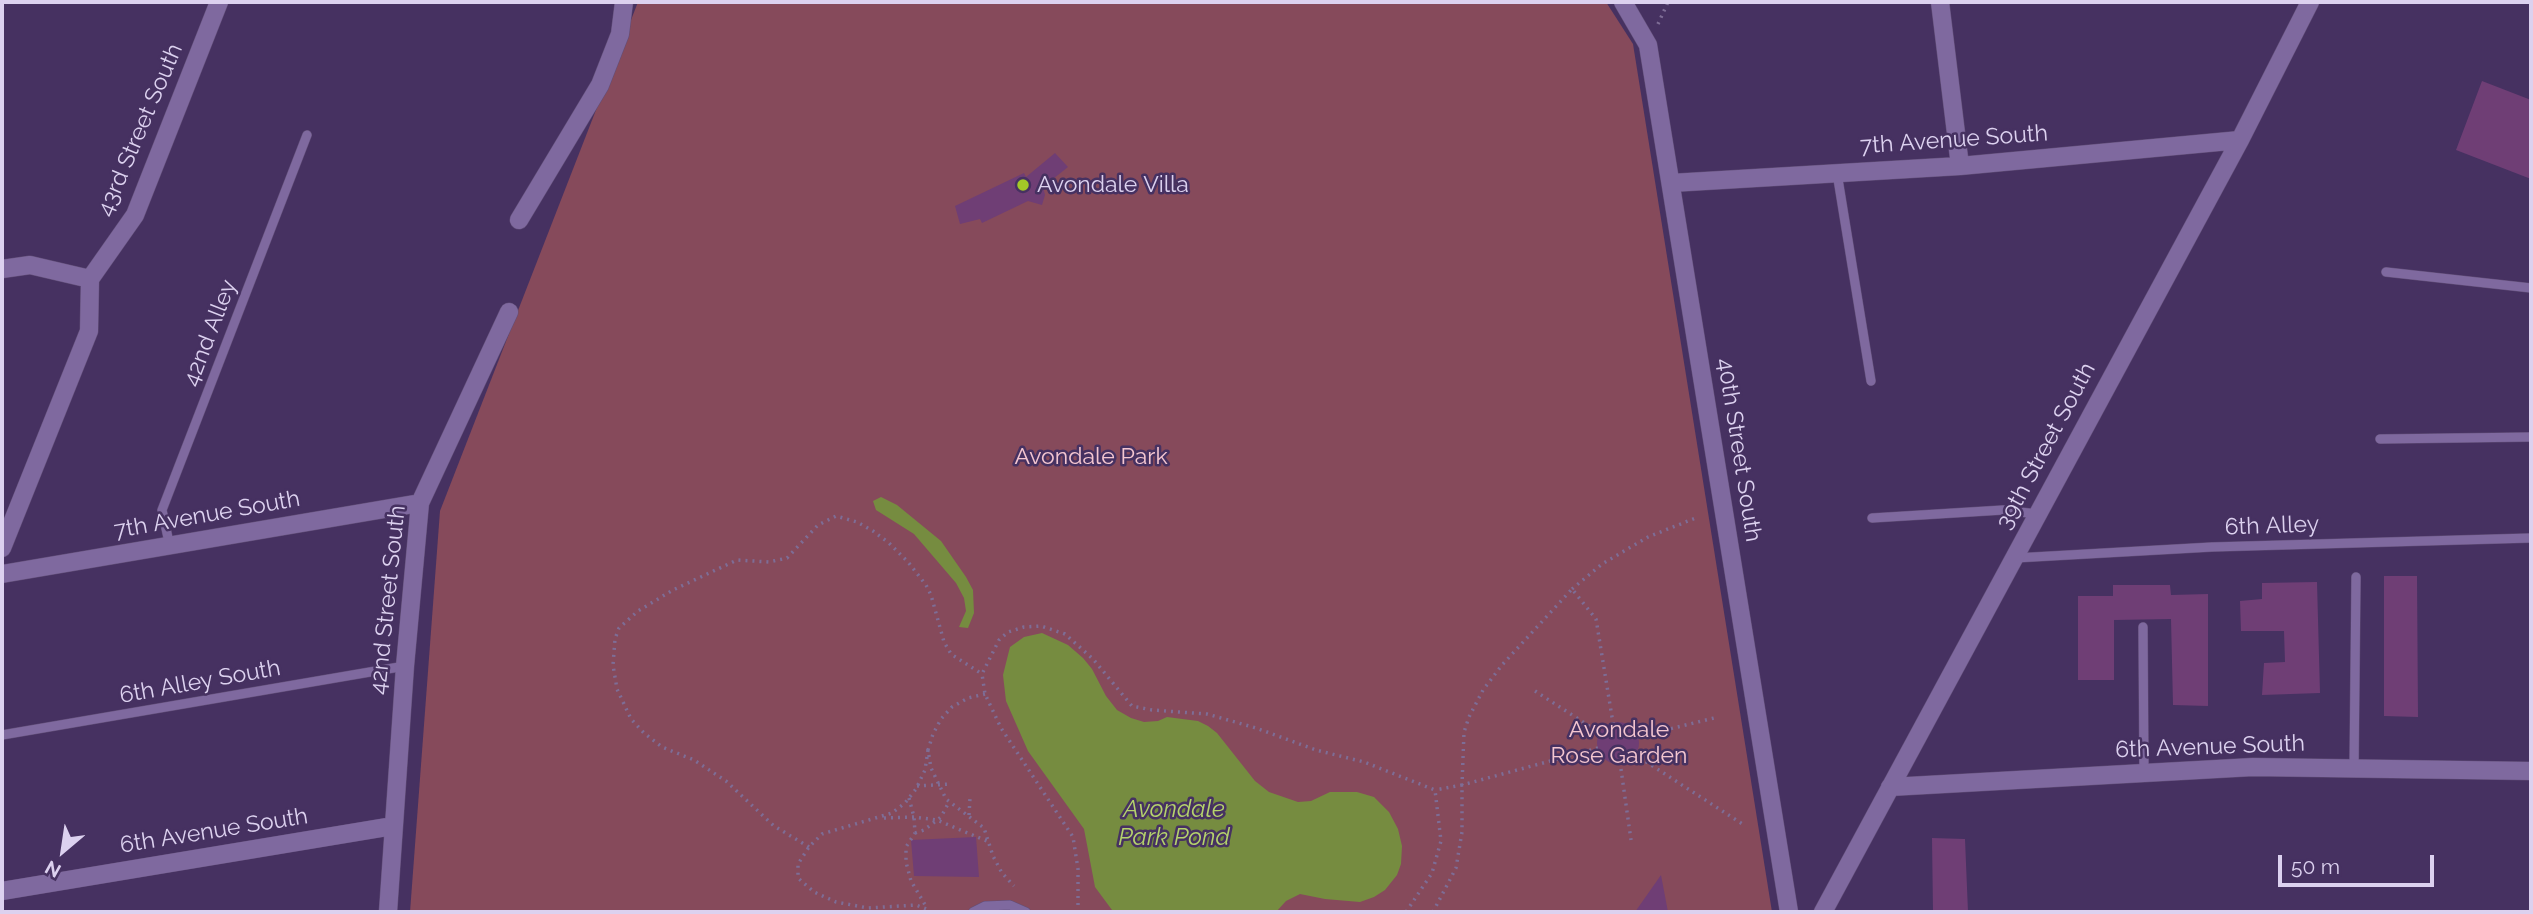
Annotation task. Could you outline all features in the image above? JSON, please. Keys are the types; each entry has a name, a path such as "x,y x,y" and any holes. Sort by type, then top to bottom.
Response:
{"street":[{"name":"43rd Street South","path":"90,279 135,215 219,2"},
{"path":"519,220 600,85 620,34 624,2"},
{"name":"40th Street South","path":"1623,2 1648,45 1789,912"},
{"path":"1940,2 1960,166"},
{"name":"39th Street South","path":"1823,912 2240,140 2310,2"},
{"name":"7th Avenue South","path":"1671,183 1960,166 2240,140"},
{"path":"2,268 30,265 90,279 89,331 2,548"},
{"name":"42nd Street South","path":"388,912 405,666 420,503 509,312"},
{"name":"7th Avenue South","path":"2,574 420,503"},
{"name":"6th Avenue South","path":"1890,787 2253,767 2531,771"},
{"name":"6th Avenue South","path":"2,891 393,826"}],"lane":[{"name":"42nd Alley","path":"170,547 162,510 307,135"},
{"path":"1836,173 1871,381"},
{"path":"2386,272 2531,288"},
{"path":"2380,439 2531,437"},
{"path":"1872,518 2003,510 2037,514"},
{"name":"6th Alley","path":"2014,559 2212,547 2531,538"},
{"path":"2354,769 2356,577"},
{"path":"2143,627 2144,773"},
{"name":"6th Alley South","path":"2,735 405,666"},
{"path":"974,912 985,906 1010,905 1026,912"}],"path":[{"path":"808,847 774,826 715,774 694,760 662,747 631,719 617,689 613,665 615,639 619,628 638,611 673,590 737,560 769,562 787,558 818,525 836,516 873,531 908,562 926,584 937,610 944,642 951,654 982,674"},
{"path":"1433,912 1456,868 1462,832 1464,732 1468,717 1483,690 1502,665 1572,589 1602,564 1648,537 1698,517"},
{"path":"1572,589 1596,619 1613,723"},
{"path":"1078,912 1078,869 1073,837 1001,728 985,694 982,674 999,640 1008,632 1041,626 1065,634 1093,659 1132,706 1207,714 1316,750 1364,762 1435,790 1462,786 1598,748"},
{"path":"1535,691 1600,733"},
{"path":"909,798 915,817 915,833 906,847 906,862 911,881 929,910 916,905 868,908 836,902 814,892 798,878 798,864 808,847 822,834 880,818 892,813 909,798 925,770 933,734 952,707 968,698 985,694"},
{"path":"1637,737 1714,718"},
{"path":"928,750 937,785 949,802 984,828 1002,873 1014,886"},
{"path":"1634,754 1744,825"},
{"path":"1620,762 1631,840"},
{"path":"917,786 951,784"},
{"path":"1406,912 1412,907 1432,873 1441,841 1435,790"},
{"path":"969,815 970,798"},
{"path":"915,833 924,830 941,817 949,802"},
{"path":"880,818 915,817 937,820 989,842"}],"green space":[{"name":"Avondale Park","path":"638,2 1606,2 1633,44 1772,912 410,912 440,511"}],"water":[{"path":"881,497 897,505 941,541 966,577 973,590 974,613 968,628 959,627 966,611 964,598 956,583 914,534 876,510 873,501"},
{"name":"Avondale Park Pond","path":"1042,633 1068,645 1083,658 1117,710 1144,722 1167,717 1198,721 1208,726 1217,733 1255,781 1269,792 1298,802 1311,801 1330,792 1357,792 1374,797 1389,812 1398,829 1402,846 1397,875 1385,890 1360,902 1300,894 1286,901 1276,912 1112,910 1095,887 1084,829 1028,751 1006,701 1003,675 1010,647 1024,637"}],"building":[{"path":"2482,81 2531,100 2531,179 2456,150"},
{"name":"Avondale Villa","path":"1055,153 1068,167 1043,187 1045,195 1042,205 1028,201 982,223 980,219 960,224 955,206 1024,173 1026,177"},
{"path":"2384,576 2417,576 2418,717 2384,716"},
{"path":"2317,582 2320,693 2262,695 2264,663 2285,662 2284,631 2241,631 2240,601 2262,599 2262,583"},
{"path":"2113,585 2170,585 2171,595 2208,594 2208,706 2173,705 2171,619 2114,620 2114,680 2078,680 2078,596 2113,596"},
{"path":"1618,722 1633,728 1639,743 1633,758 1618,764 1603,758 1597,743 1603,728"},
{"path":"976,837 979,877 914,876 911,840"},
{"path":"1932,838 1965,839 1968,912 1933,912"},
{"path":"1661,875 1668,912 1635,912"}],"place":[{"name":"Avondale Villa","path":"1023,185"}],"park label":[{"name":"Avondale Rose Garden","path":"1619,743"}]}
